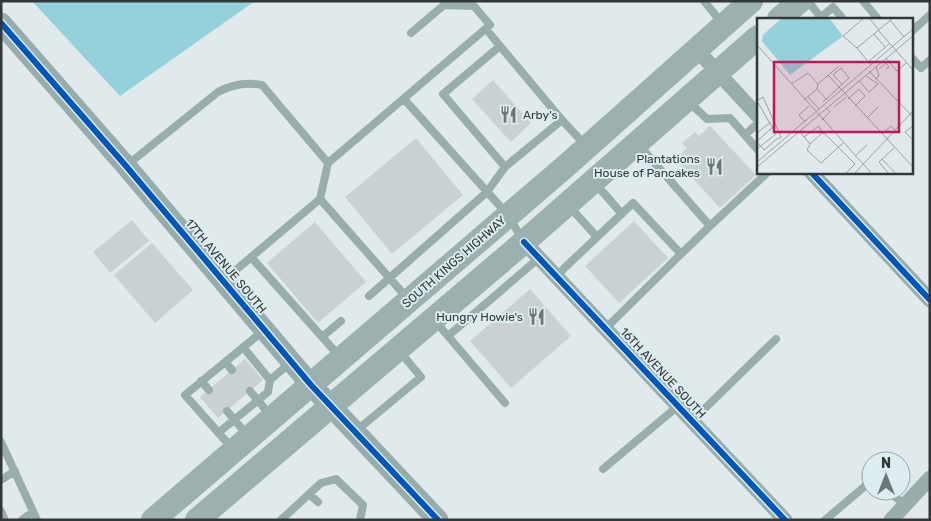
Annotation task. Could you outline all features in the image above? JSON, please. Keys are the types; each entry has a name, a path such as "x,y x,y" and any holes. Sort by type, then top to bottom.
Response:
{"main road":[{"name":"SOUTH KINGS HIGHWAY","path":"153,520 587,147 752,1"},
{"path":"781,18 800,1"},
{"path":"196,520 433,318 476,297 502,275 531,250 567,204 719,74 757,38"}],"street":[{"name":"17TH AVENUE SOUTH","path":"1,23 224,280 311,385 438,520"},
{"path":"697,50 757,115"},
{"path":"813,174 930,300"},
{"name":"16TH AVENUE SOUTH","path":"531,250 785,520"},
{"path":"891,520 930,478"}],"lane":[{"path":"704,1 724,26"},
{"path":"808,1 820,18 833,7 843,18"},
{"path":"863,1 877,18"},
{"path":"224,280 320,199 328,163 490,25 474,6 444,5 411,33"},
{"path":"914,29 930,15"},
{"path":"486,29 587,147"},
{"path":"500,46 443,94 505,167"},
{"path":"914,60 921,68 930,60"},
{"path":"126,166 218,92 230,85 251,83 262,85 328,163"},
{"path":"404,99 508,215 531,250"},
{"path":"687,101 707,119 730,118 757,149"},
{"path":"369,296 487,192 505,167 562,120"},
{"path":"745,135 757,124"},
{"path":"638,144 710,226"},
{"path":"606,329 681,254 766,174"},
{"path":"594,181 622,214"},
{"path":"320,199 410,300"},
{"path":"556,276 633,203 681,254"},
{"path":"567,204 597,237"},
{"path":"251,257 341,359"},
{"path":"448,336 476,297"},
{"path":"433,318 505,403"},
{"path":"322,337 341,321"},
{"path":"243,444 218,433 185,394 264,329"},
{"path":"692,421 776,339"},
{"path":"243,347 270,380"},
{"path":"356,431 421,377 397,348"},
{"path":"225,362 232,370"},
{"path":"218,433 268,392 270,380 291,362"},
{"path":"201,381 209,390"},
{"path":"250,391 273,418"},
{"path":"603,468 678,406"},
{"path":"227,411 234,419 243,444"},
{"path":"1,442 35,516 22,520"},
{"path":"1,480 15,471"},
{"path":"286,518 321,483 336,479 363,505 360,520"},
{"path":"825,520 861,489"},
{"path":"309,494 318,502"},
{"path":"900,501 905,505"},
{"path":"1,511 5,520"}],"shaded area":[{"path":"32,1 255,1 120,96"}],"building":[{"path":"493,80 531,123 511,142 472,99"},
{"path":"710,126 756,175 720,208 675,159 687,148 682,143 695,132 699,136"},
{"path":"416,138 463,195 392,254 345,197"},
{"path":"132,220 149,241 110,273 93,252"},
{"path":"634,221 668,258 619,303 585,266"},
{"path":"315,222 366,282 318,323 267,263"},
{"path":"152,243 193,290 155,323 114,275"},
{"path":"530,289 571,336 511,388 470,341"},
{"path":"245,359 263,380 218,418 200,397"}],"cycle path":[{"path":"1,23 126,166 311,385 438,520"},
{"path":"813,174 930,300"},
{"path":"524,242 785,520"}],"place":[{"name":"Arby's","path":"509,115"},
{"name":"Plantations House of Pancakes","path":"714,166"},
{"name":"Hungry Howie's","path":"537,317"}]}
